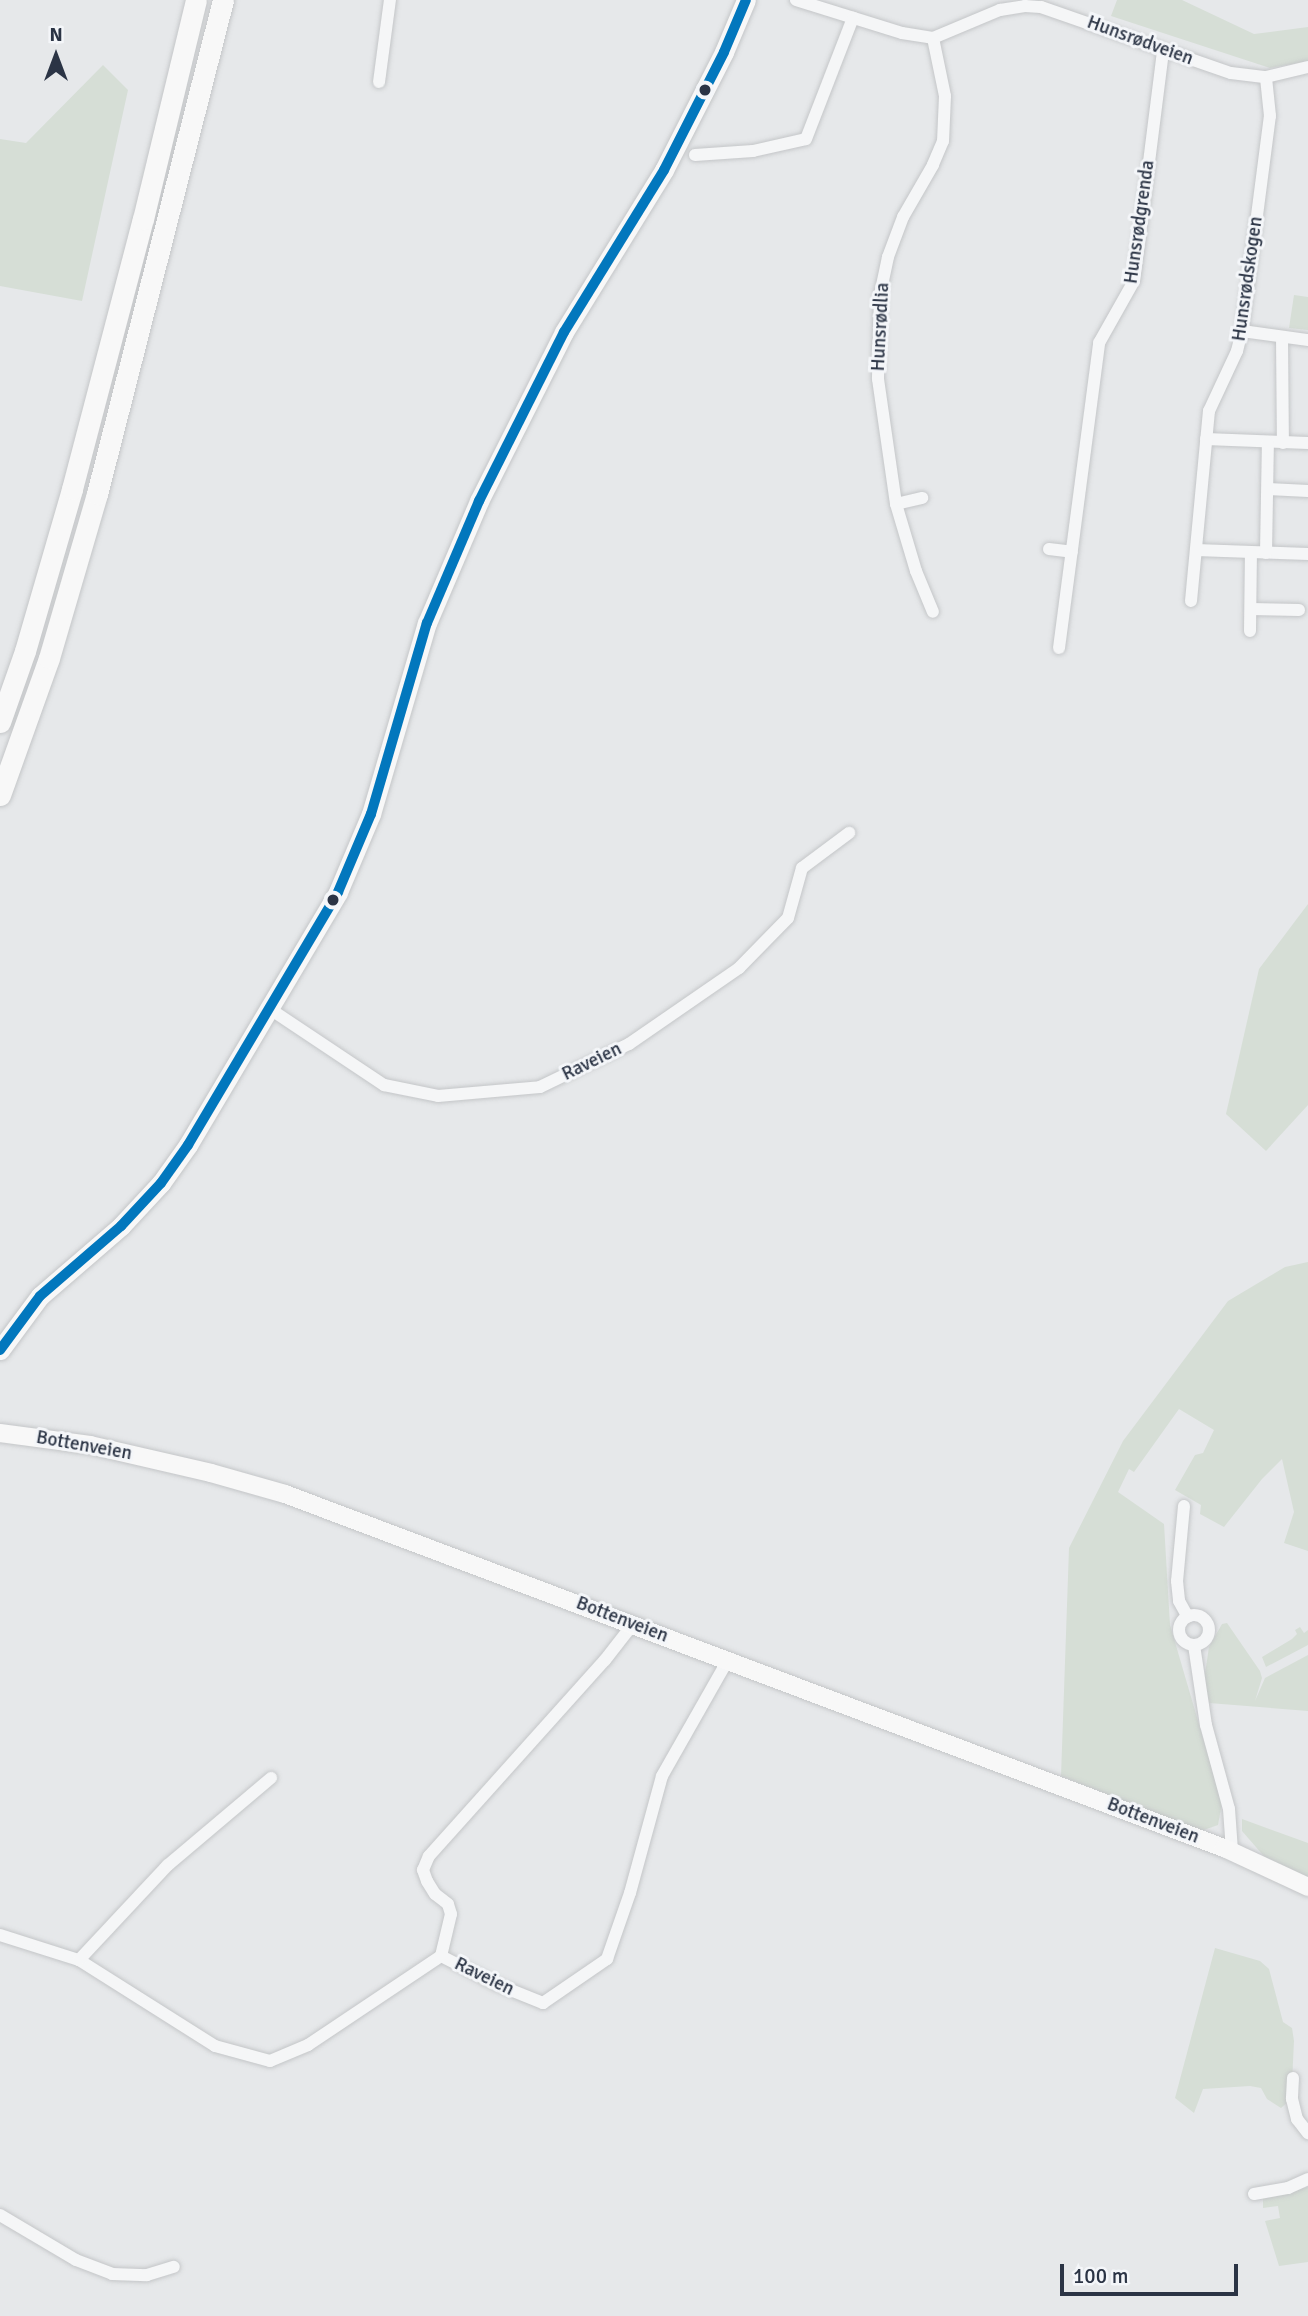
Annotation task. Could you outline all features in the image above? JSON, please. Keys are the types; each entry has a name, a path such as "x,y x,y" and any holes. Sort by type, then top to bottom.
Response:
{"highway":[{"path":"0,722 25,651 78,466 196,0"},
{"path":"0,795 49,658 97,494 223,0"}],"main road":[{"path":"713,71 735,0"},
{"path":"0,1350 40,1296 121,1226 162,1183 188,1145 267,1007 338,892 357,852 418,648 443,581 479,501 564,332 664,170 724,52 746,0"},
{"name":"Bottenveien","path":"0,1433 90,1445 251,1483 633,1624 1232,1851 1308,1887"}],"street":[{"path":"379,82 390,0"},
{"path":"796,0 833,6 853,18 933,38"},
{"name":"Hunsrødveien","path":"933,38 1000,10 1025,6 1062,12 1163,51 1231,73 1266,77 1308,67"},
{"path":"695,155 753,151 806,139 853,18"},
{"name":"Hunsrødlia","path":"933,38 945,96 943,141 894,237 880,295 878,379 897,504 916,571 933,612"},
{"name":"Hunsrødgrenda","path":"1059,648 1100,343 1134,281 1163,51"},
{"name":"Hunsrødskogen","path":"1191,601 1206,439 1213,397 1237,351 1242,331 1270,116 1266,77"},
{"path":"1242,331 1308,340"},
{"path":"1282,337 1283,443"},
{"path":"1206,439 1308,443"},
{"path":"1266,553 1268,442"},
{"path":"1268,489 1308,491"},
{"path":"897,504 922,498"},
{"path":"1049,549 1072,552"},
{"path":"1196,550 1308,554"},
{"path":"1250,631 1251,554"},
{"path":"1251,609 1299,610"},
{"name":"Raveien","path":"267,1007 384,1085 438,1096 540,1087 629,1044 739,968 788,918 802,867 849,833"},
{"name":"Bottenveien","path":"1184,1506 1177,1581 1179,1601 1188,1617"},
{"name":"Bottenveien","path":"1200,1616 1209,1628 1203,1642 1194,1645 1185,1642 1180,1634 1180,1625 1188,1617 1200,1616"},
{"path":"441,1956 451,1914 448,1904 435,1894 427,1881 423,1870 429,1856 605,1660 633,1624"},
{"name":"Bottenveien","path":"1194,1645 1206,1725 1229,1809 1232,1851"},
{"name":"Raveien","path":"0,1935 79,1960 215,2046 270,2061 307,2045 441,1956 496,1984 542,2003 607,1959 630,1893 662,1776 728,1660"},
{"path":"79,1960 167,1866 271,1778"},
{"path":"1293,2078 1292,2099 1297,2119 1308,2133"},
{"path":"1254,2194 1288,2188 1308,2179"},
{"path":"0,2215 76,2260 112,2274 147,2275 174,2267"}],"shaded area":[{"path":"1117,0 1182,0 1254,34 1308,27 1308,61 1270,68 1111,16"},
{"path":"103,65 128,90 82,301 0,286 0,139 26,143"},
{"path":"1294,295 1308,297 1308,330 1289,328"},
{"path":"1308,904 1308,1105 1266,1151 1226,1114 1259,969"},
{"path":"1308,1262 1308,1551 1284,1543 1294,1512 1282,1459 1262,1479 1224,1527 1200,1514 1201,1505 1175,1490 1195,1455 1203,1453 1214,1430 1179,1409 1134,1472 1129,1469 1118,1492 1164,1524 1170,1625 1222,1803 1218,1825 1201,1831 1061,1776 1069,1548 1123,1441 1228,1301 1285,1267"},
{"path":"1227,1623 1260,1671 1262,1678 1255,1701 1265,1678 1308,1655 1308,1711 1209,1703 1204,1680 1209,1647 1222,1624"},
{"path":"1300,1627 1304,1633 1308,1630 1308,1645 1266,1667 1262,1657 1292,1639 1297,1634 1295,1630"},
{"path":"1242,1819 1308,1843 1308,1887 1276,1870 1242,1831"},
{"path":"1215,1948 1260,1961 1269,1969 1283,2022 1292,2028 1294,2041 1289,2101 1281,2108 1267,2099 1261,2088 1250,2086 1203,2089 1194,2113 1175,2098"},
{"path":"1308,2187 1308,2262 1279,2266 1265,2221 1280,2218 1278,2206 1263,2208 1263,2198"}],"transit line":[{"path":"0,1350 40,1296 121,1226 161,1183 188,1145 338,892 371,814 427,623 479,501 564,332 664,170 724,52 746,0"}]}
